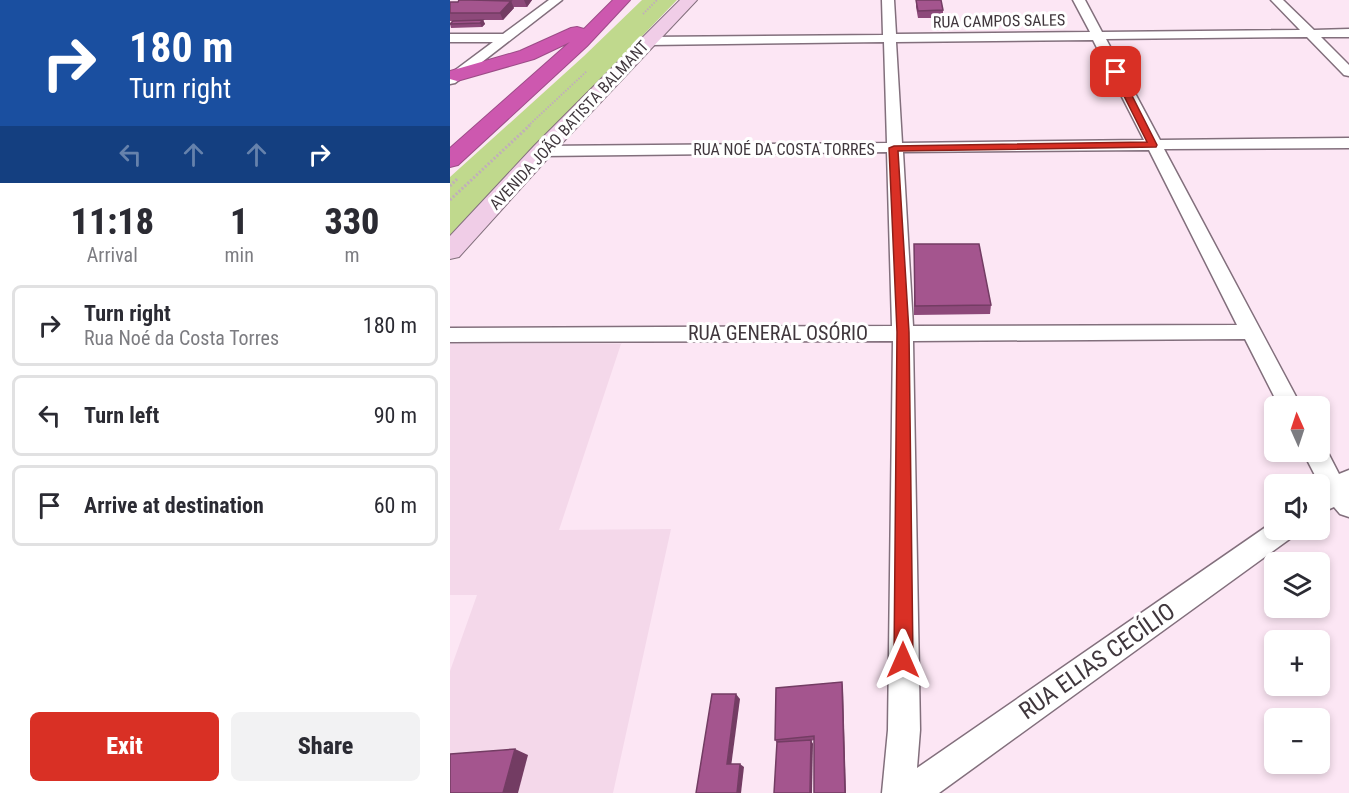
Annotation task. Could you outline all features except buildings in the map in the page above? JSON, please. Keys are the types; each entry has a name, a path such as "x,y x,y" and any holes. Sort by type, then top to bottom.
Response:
{"highway":[{"path":"450,160 570,52 622,0"},
{"path":"452,82 527,55 600,21"},
{"path":"452,82 570,52"}],"street":[{"path":"452,82 556,0"},
{"name":"AVENIDA JOÃO BATISTA BALMANT","path":"450,251 542,151 689,0"},
{"path":"888,0 903,332 903,730 898,793"},
{"path":"1079,0 1285,396"},
{"path":"1277,0 1349,72"},
{"name":"RUA CAMPOS SALES","path":"649,41 1349,33"},
{"path":"450,38 505,38"},
{"name":"RUA NOÉ DA COSTA TORRES","path":"542,151 1349,143"},
{"name":"RUA GENERAL OSÓRIO","path":"450,335 1250,332"},
{"path":"1320,462 1338,494"},
{"name":"RUA ELIAS CECÍLIO","path":"911,793 1268,540"}],"path":[{"path":"641,16 657,0"},
{"path":"450,200 588,70"}],"shaded area":[{"path":"450,344 621,344 559,530 671,529 613,793 450,793 450,671 477,595 450,595"}],"green space":[{"path":"642,0 677,0 450,235 450,177 584,56"}],"route":[{"path":"903,660 903,332 894,148 1153,145 1116,72"}]}
